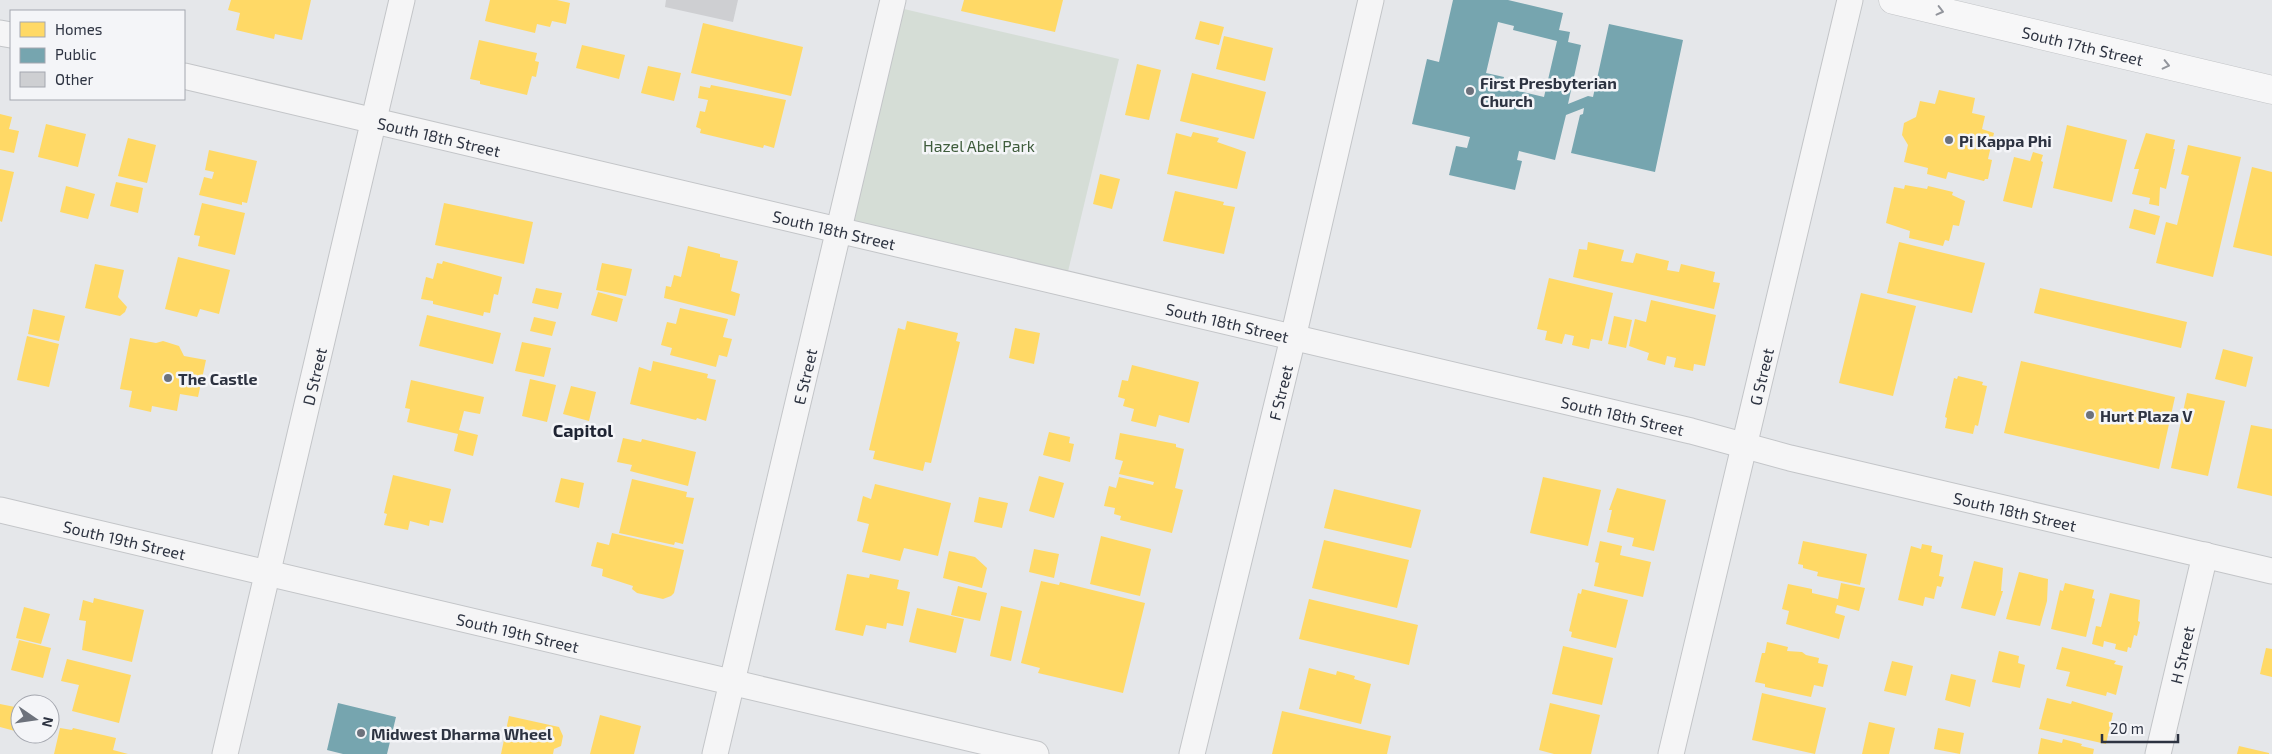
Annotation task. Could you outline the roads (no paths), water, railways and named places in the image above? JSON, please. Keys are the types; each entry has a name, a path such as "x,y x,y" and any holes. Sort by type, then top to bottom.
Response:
{"main road":[{"name":"South 17th Street","path":"1893,0 2272,90"}],"street":[{"name":"D Street","path":"224,754 402,0"},
{"name":"E Street","path":"715,754 892,0"},
{"name":"F Street","path":"1192,754 1293,338 1371,0"},
{"name":"G Street","path":"1671,754 1850,0"},
{"name":"South 18th Street","path":"185,76 1688,430 2272,571"},
{"name":"South 19th Street","path":"0,510 1036,754"},
{"name":"H Street","path":"2158,754 2205,555"}],"place":[{"name":"First Presbyterian Church","path":"1470,91"},
{"name":"Pi Kappa Phi","path":"1949,140"},
{"name":"The Castle","path":"168,378"},
{"name":"Hurt Plaza V","path":"2090,415"},
{"name":"Midwest Dharma Wheel","path":"361,733"}],"district":[{"name":"Capitol","path":"583,430"}],"park label":[{"name":"Hazel Abel Park","path":"979,145"}]}
